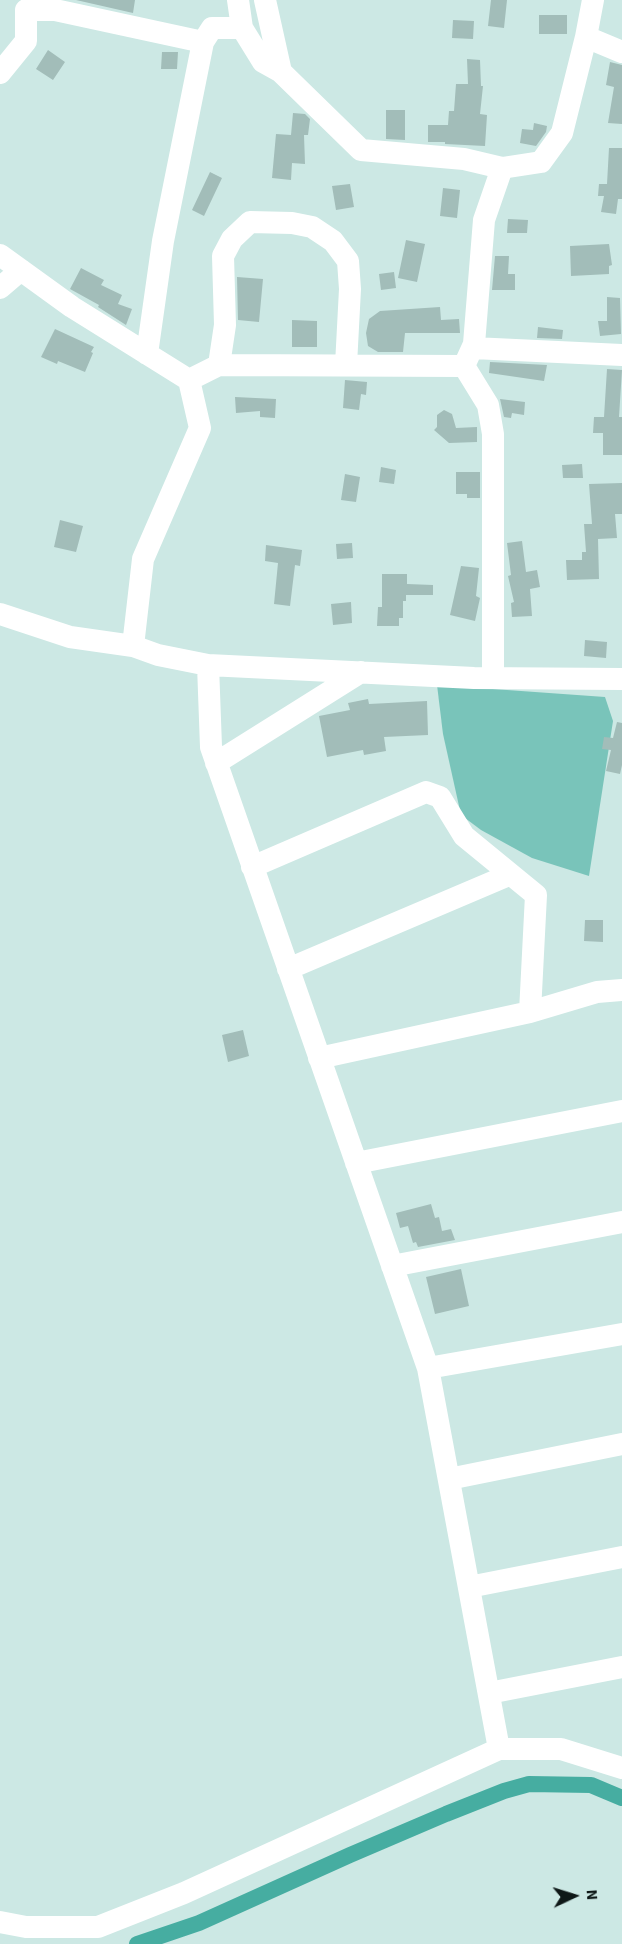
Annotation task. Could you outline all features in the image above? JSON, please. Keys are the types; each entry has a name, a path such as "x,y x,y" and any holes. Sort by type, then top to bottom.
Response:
{"street":[{"path":"238,0 242,28 263,62 280,72 361,150 464,159 502,168 541,162 562,133 586,38 593,0"},
{"path":"265,0 280,72"},
{"path":"0,73 26,41 25,5 203,42"},
{"path":"147,354 163,241 203,42 212,28 242,28"},
{"path":"586,38 622,52"},
{"path":"493,678 493,434 488,405 468,357 484,220 502,168"},
{"path":"219,365 225,325 223,256 232,239 250,222 292,223 312,227 333,241 348,261 350,289 346,365"},
{"path":"0,255 72,307 189,380 200,428 143,559 133,646"},
{"path":"0,288 21,270"},
{"path":"189,380 219,365 346,365 468,357 622,355"},
{"path":"0,614 70,637 133,646 158,655 208,665 493,678 622,680"},
{"path":"208,665 210,747 428,1368 499,1749"},
{"path":"216,764 361,672"},
{"path":"252,867 426,792 440,797 464,836 536,895 530,1012"},
{"path":"288,969 509,875"},
{"path":"319,1059 530,1012 597,992 622,990"},
{"path":"356,1163 622,1111"},
{"path":"392,1266 622,1222"},
{"path":"428,1368 622,1334"},
{"path":"448,1479 622,1444"},
{"path":"469,1587 622,1557"},
{"path":"489,1693 622,1666"},
{"path":"0,1922 26,1927 98,1927 184,1893 499,1749 561,1749 622,1768"}],"green space":[{"path":"437,685 605,697 613,721 589,876 532,858 481,830 461,815 443,734"}],"building":[{"path":"76,0 135,0 133,13"},
{"path":"491,0 507,0 504,28 488,26"},
{"path":"539,15 567,15 567,34 539,34"},
{"path":"453,20 474,21 473,39 452,38"},
{"path":"48,50 65,62 53,80 36,69"},
{"path":"162,52 178,52 177,69 161,69"},
{"path":"467,59 480,60 481,86 483,86 480,114 487,115 485,146 428,142 428,125 448,125 449,111 454,111 456,84 468,84"},
{"path":"610,62 622,65 622,124 608,123 614,87 606,85"},
{"path":"386,110 405,110 405,140 386,139"},
{"path":"293,113 305,114 310,119 308,135 304,135 305,164 292,163 291,180 272,178 276,134 291,135"},
{"path":"534,123 547,126 546,132 536,146 520,143 522,129 533,130"},
{"path":"609,148 622,148 622,199 618,199 616,214 601,212 604,196 598,196 599,184 607,184"},
{"path":"210,172 222,178 204,216 192,210"},
{"path":"350,184 354,207 336,210 332,186"},
{"path":"443,188 460,190 457,218 440,216"},
{"path":"508,219 528,220 527,233 507,233"},
{"path":"406,240 425,244 417,282 398,278"},
{"path":"609,244 612,265 609,266 609,274 571,276 570,246"},
{"path":"495,256 509,256 508,274 515,274 515,290 492,290"},
{"path":"81,268 104,280 101,285 122,295 118,304 132,309 126,325 98,307 99,305 70,289"},
{"path":"394,272 396,288 381,290 379,274"},
{"path":"237,277 263,279 259,322 238,320"},
{"path":"607,297 620,298 621,334 600,336 598,321 607,321"},
{"path":"440,307 441,320 459,319 460,333 405,333 403,352 378,352 368,346 366,333 369,319 380,311"},
{"path":"292,320 317,321 317,347 292,347"},
{"path":"538,327 563,330 562,339 537,338"},
{"path":"55,329 94,347 85,372 41,357"},
{"path":"490,362 547,365 544,381 489,373"},
{"path":"607,369 622,370 619,417 622,417 622,455 603,455 603,433 593,433 594,417 604,417"},
{"path":"345,380 367,382 366,395 361,394 359,410 343,408"},
{"path":"235,397 276,399 275,418 260,417 260,411 236,413"},
{"path":"500,399 525,402 524,415 512,413 511,418 504,417"},
{"path":"444,410 452,414 456,428 477,427 477,442 449,443 434,430 437,427 437,415"},
{"path":"582,464 583,478 563,478 562,465"},
{"path":"381,467 396,470 394,484 379,482"},
{"path":"456,472 480,472 480,498 467,498 467,494 456,494"},
{"path":"345,474 360,477 356,502 341,500"},
{"path":"622,483 622,514 615,514 617,538 598,539 599,579 567,580 566,560 582,560 582,552 586,552 584,524 592,524 589,484"},
{"path":"60,520 83,526 76,552 54,547"},
{"path":"522,541 526,572 537,570 540,587 530,589 532,616 512,617 511,603 514,602 508,576 511,575 507,543"},
{"path":"352,543 353,558 337,559 336,544"},
{"path":"266,545 302,550 300,566 295,565 290,606 274,604 278,563 265,561"},
{"path":"461,566 479,568 476,596 480,598 475,621 450,615"},
{"path":"382,574 407,574 407,584 433,585 433,595 406,595 406,601 403,601 403,618 399,618 399,626 377,626 378,607 382,607"},
{"path":"351,602 352,623 333,625 331,604"},
{"path":"585,640 607,642 606,658 584,656"},
{"path":"368,699 369,704 427,701 428,735 384,737 386,751 364,755 363,750 327,757 319,716 350,710 348,703"},
{"path":"617,722 622,723 620,774 606,771 611,750 602,749 604,737 613,738"},
{"path":"585,920 603,920 603,942 584,941"},
{"path":"243,1030 249,1056 228,1062 222,1035"},
{"path":"431,1204 435,1218 439,1217 442,1231 451,1229 455,1240 418,1247 416,1242 413,1243 408,1226 400,1228 396,1213"},
{"path":"461,1269 469,1306 435,1314 426,1277"}],"waterway":[{"path":"137,1944 199,1923 350,1855 504,1791 529,1784 591,1785 622,1798"}]}
